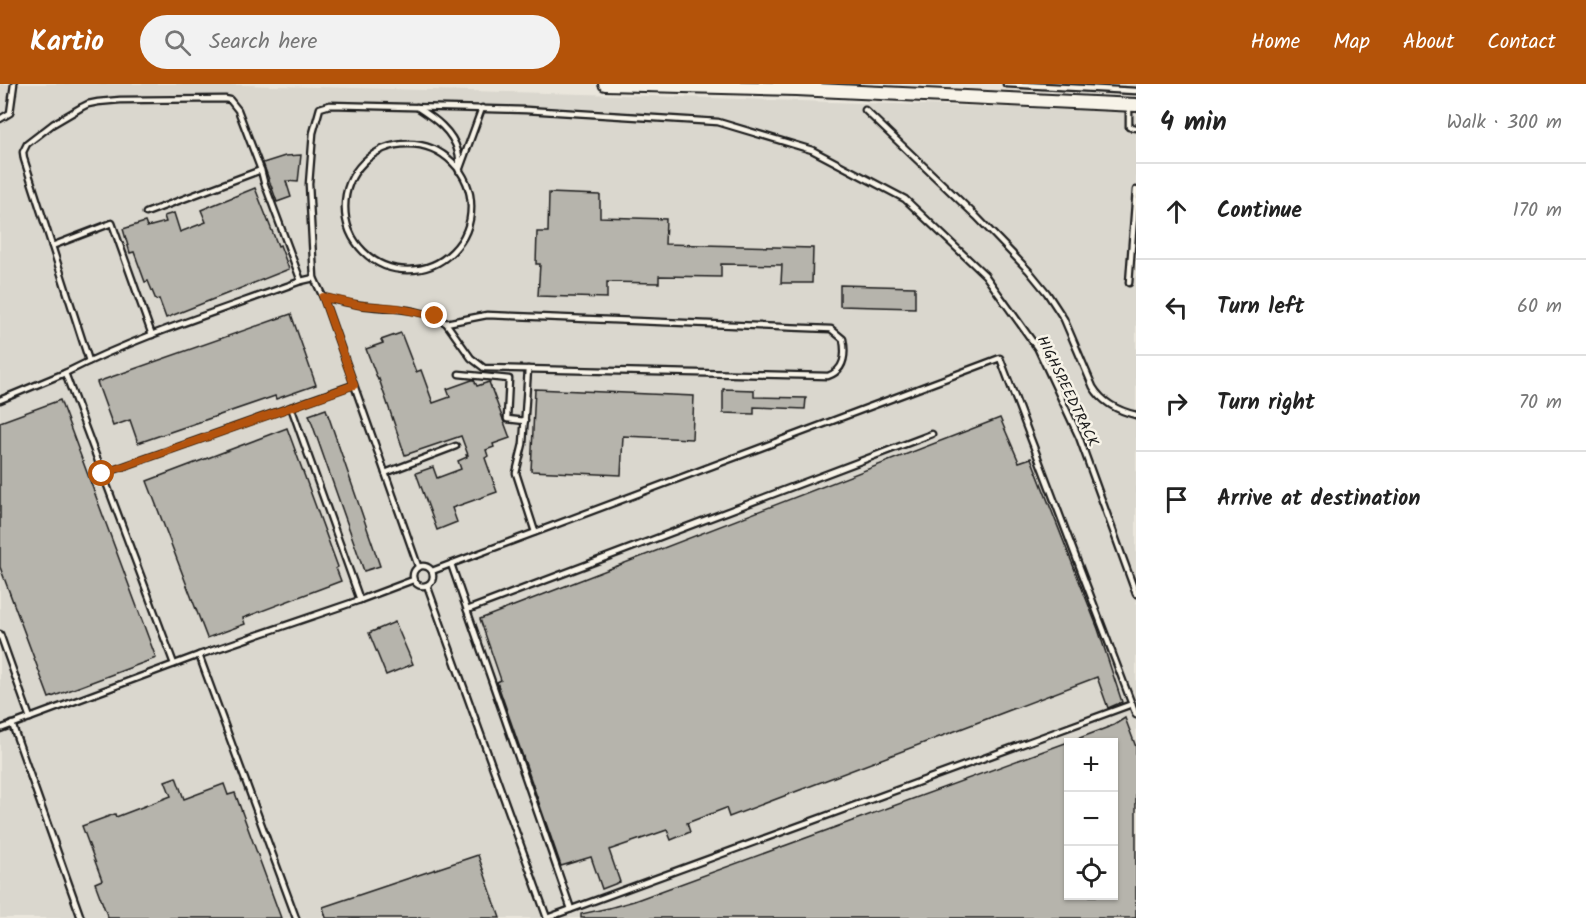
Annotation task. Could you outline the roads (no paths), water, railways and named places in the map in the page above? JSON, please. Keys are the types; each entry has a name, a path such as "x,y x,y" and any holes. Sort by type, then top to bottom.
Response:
{"main road":[{"path":"605,84 796,86 1133,105"}],"lane":[{"path":"0,119 10,113 14,84"},
{"path":"1006,84 1136,91"},
{"path":"89,361 24,159 24,148 52,124 82,106 120,100 230,100 238,110 301,281"},
{"name":"HIGHSPEEDTRACK","path":"314,278 309,184 313,133 320,108 330,105 482,108 718,122 812,150 905,199 985,275 1038,349 1079,437 1136,594"},
{"path":"1133,105 1129,128 1136,128"},
{"path":"417,107 435,118 449,133 458,152 459,171 468,190 471,210 466,230 456,248 441,261 422,269 402,270 382,265 365,254 353,238 345,218 345,197 352,177 365,160 383,148 404,144 425,146 444,156 459,171"},
{"path":"459,171 482,108"},
{"path":"865,110 976,216 1047,293 1064,319 1097,395 1120,410 1136,415"},
{"path":"146,213 261,170"},
{"path":"1129,283 1136,190"},
{"path":"52,246 112,223 152,335"},
{"path":"0,400 152,335 314,278 323,297 418,566"},
{"path":"323,297 359,305 397,308 435,316 446,323 471,358 484,368 828,376 835,373 845,356 843,339 831,329 487,315 446,323"},
{"path":"432,571 1000,358 1136,715"},
{"path":"528,369 523,444 516,473 535,532"},
{"path":"65,373 174,664"},
{"path":"459,374 509,379 507,419 525,421"},
{"path":"102,474 354,385"},
{"path":"291,407 360,600"},
{"path":"467,610 932,434"},
{"path":"385,474 456,446"},
{"path":"451,564 572,909"},
{"path":"413,580 418,585 427,585 433,579 432,571 428,567 418,566"},
{"path":"413,580 414,571 418,566"},
{"path":"0,729 174,664 413,580"},
{"path":"427,585 547,918 1132,704"},
{"path":"0,634 30,718"},
{"path":"199,655 296,918"},
{"path":"12,724 81,918"}]}
